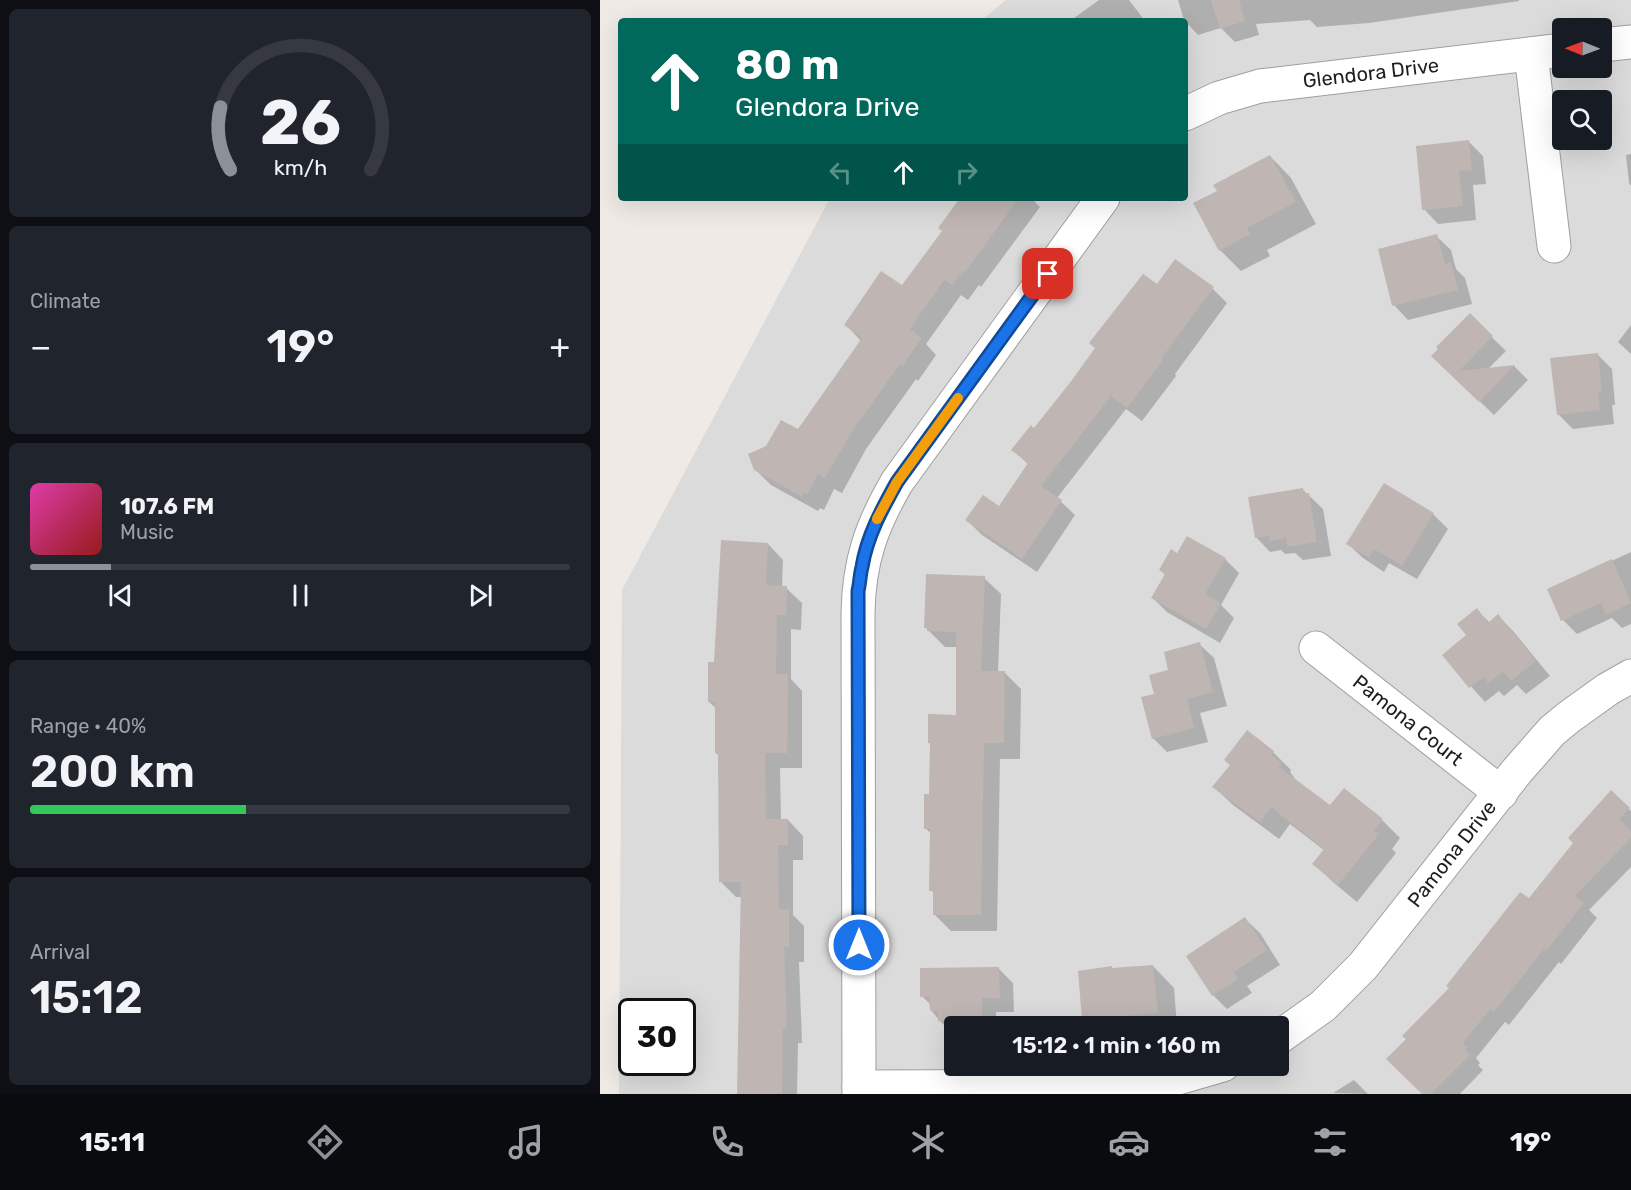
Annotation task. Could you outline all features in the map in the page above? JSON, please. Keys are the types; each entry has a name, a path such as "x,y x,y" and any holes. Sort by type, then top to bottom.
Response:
{"street":[{"path":"1612,44 1631,42"},
{"path":"1547,52 1554,246"},
{"name":"Glendora Drive","path":"1188,113 1219,98 1260,86 1547,52"},
{"path":"1100,201 897,482 871,532 861,568 858,613 859,1090 1130,1086 1185,1076"},
{"name":"Pamona Court","path":"1316,648 1501,792"},
{"name":"Pamona Drive","path":"1289,1030 1323,1006 1363,966 1552,731 1608,689 1631,676"}],"shaded area":[{"path":"1006,0 1631,0 1631,1094 619,1094 619,1076 696,1076 696,998 620,998 622,590 828,201 1188,201 1188,18 985,18"}],"building":[{"path":"1211,0 1239,0 1245,21 1220,29"},
{"path":"1469,140 1472,170 1459,171 1463,206 1422,210 1416,146"},
{"path":"1270,155 1296,202 1247,228 1250,234 1219,251 1193,203 1217,191 1213,185"},
{"path":"958,201 1017,201 965,272 963,271 952,285 944,280 910,329 922,338 902,366 900,364 851,433 825,478 818,474 807,495 804,493 802,497 754,470 748,454 766,446 781,420 798,429 862,338 844,325 881,271 902,285 942,231 938,228"},
{"path":"1437,234 1445,264 1451,262 1458,290 1392,306 1378,249"},
{"path":"1175,259 1214,287 1127,408 1111,396 1041,486 1062,500 1022,559 965,520 983,495 999,506 1028,463 1011,450 1031,425 1034,428 1072,380 1095,348 1089,343 1143,274 1157,284"},
{"path":"1470,313 1493,336 1459,371 1515,365 1479,402 1431,356 1438,349 1436,347"},
{"path":"1598,353 1602,391 1598,391 1600,410 1557,415 1550,358"},
{"path":"1384,483 1434,513 1402,566 1374,549 1369,558 1346,544"},
{"path":"1303,488 1304,494 1309,493 1317,542 1287,547 1286,538 1270,541 1269,536 1255,538 1248,497"},
{"path":"1187,536 1226,558 1205,594 1221,603 1206,629 1151,598 1165,574 1159,570 1171,549 1177,553"},
{"path":"721,540 768,543 766,585 787,586 786,615 777,615 776,674 788,674 787,753 765,753 766,819 788,819 788,845 778,845 779,909 789,909 789,947 784,947 787,1028 783,1028 782,1094 737,1094 741,882 719,882 718,753 715,753 715,703 708,702 708,662 714,662"},
{"path":"1612,559 1631,603 1606,615 1601,603 1561,621 1547,589"},
{"path":"926,574 985,576 981,671 1005,671 1004,743 984,743 981,915 933,915 933,891 929,891 930,829 924,829 924,794 929,794 928,714 956,715 956,632 927,631 927,628 924,628"},
{"path":"1477,608 1488,623 1498,614 1536,661 1511,681 1503,671 1488,683 1484,677 1469,688 1442,655 1466,635 1457,624"},
{"path":"1200,642 1213,692 1187,699 1194,728 1152,739 1141,697 1154,694 1149,675 1168,670 1164,652"},
{"path":"1247,730 1274,751 1271,755 1282,763 1279,767 1330,805 1344,788 1383,819 1374,831 1379,834 1338,885 1312,864 1324,849 1271,807 1260,822 1212,787 1230,765 1224,760"},
{"path":"1611,790 1630,808 1619,819 1631,831 1631,838 1575,896 1584,903 1494,1012 1490,1009 1463,1043 1470,1055 1431,1094 1422,1094 1386,1059 1406,1039 1402,1036 1449,988 1446,986 1520,892 1529,898 1573,843 1568,838"},
{"path":"1245,917 1267,950 1234,972 1238,979 1212,996 1186,956"},
{"path":"1153,965 1158,1013 1082,1016 1078,971 1112,966 1112,968"},
{"path":"999,967 1000,998 982,998 982,1016 944,1016 944,1021 938,1021 938,1011 930,1011 929,997 920,997 920,968"}],"slow traffic":[{"path":"877,519 897,482 958,398"}],"route":[{"path":"859,945 858,591 861,568 871,532 897,482 1048,274"}]}
